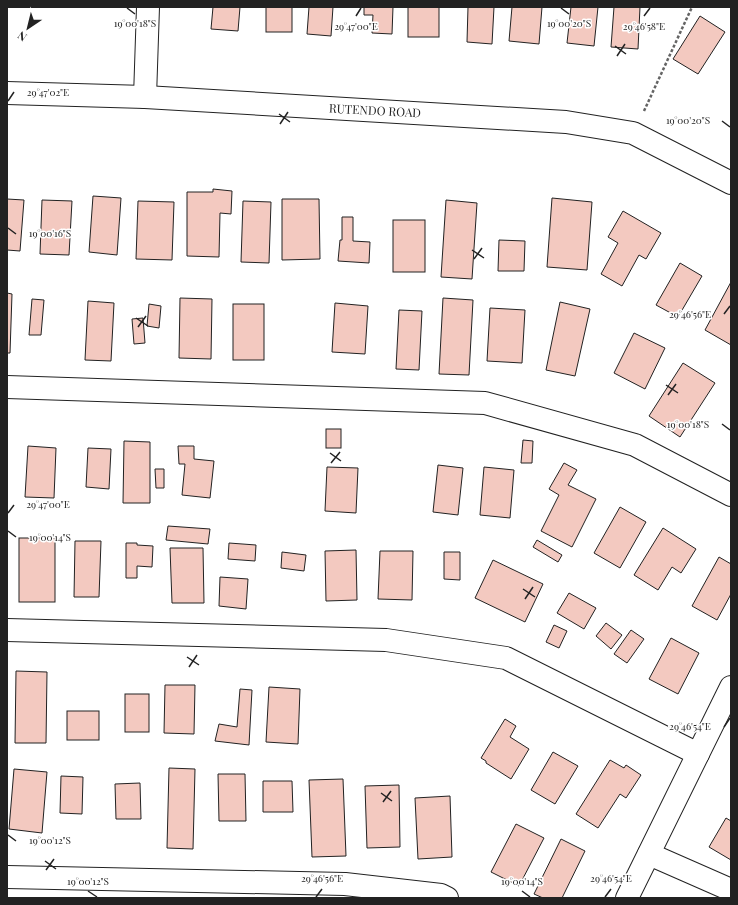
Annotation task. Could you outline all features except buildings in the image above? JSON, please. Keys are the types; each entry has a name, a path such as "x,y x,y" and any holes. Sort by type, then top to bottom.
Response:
{"street":[{"path":"145,97 148,7"},
{"name":"RUTENDO ROAD","path":"7,93 145,97 566,122 633,134 731,183"},
{"path":"7,387 485,404 635,445 731,495"},
{"path":"7,630 386,640 506,658 698,754"},
{"path":"627,898 731,687"},
{"path":"649,854 731,890"},
{"path":"7,877 345,884 441,895 446,898"}],"path":[{"path":"633,134 692,7"}]}
